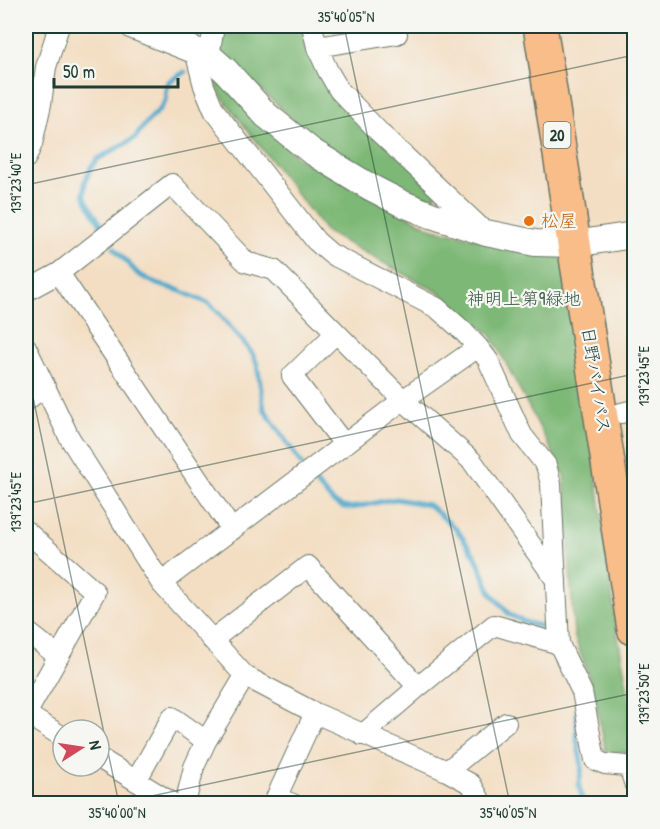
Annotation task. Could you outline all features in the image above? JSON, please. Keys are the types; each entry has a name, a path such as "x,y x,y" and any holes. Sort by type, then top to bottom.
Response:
{"highway":[{"name":"日野バイパス","path":"540,26 585,243 628,412 634,495"},
{"name":"日野バイパス","path":"562,26 585,243 634,629"}],"street":[{"path":"26,158 32,144 41,104 46,67 59,26"},
{"path":"133,26 202,54 225,71 266,115 311,151 400,203 486,232 535,243 585,243 634,235"},
{"path":"214,26 202,54 204,86 214,110 316,241 331,254 436,309 462,330 488,360 522,435 546,465 551,484 559,644 582,692 595,760 605,764 626,766 634,782"},
{"path":"312,26 317,47 339,90 381,134 486,232"},
{"path":"317,47 397,34"},
{"path":"26,291 59,273 172,184 246,262 274,270 403,400 472,461 556,580"},
{"path":"59,273 232,530"},
{"path":"336,333 292,376 344,444"},
{"path":"26,347 69,437 161,583 245,676 315,713 447,771 471,784 479,798 477,804"},
{"path":"161,583 403,400 478,347"},
{"path":"26,401 44,386"},
{"path":"26,531 95,592 26,714 51,729"},
{"path":"212,640 308,566 418,687"},
{"path":"362,735 494,625 559,644"},
{"path":"26,631 58,656"},
{"path":"185,804 194,767 206,741 245,676"},
{"path":"293,804 276,798 315,713"},
{"path":"136,781 172,717 206,741"},
{"path":"447,771 506,723"},
{"path":"111,765 174,804"}],"green space":[{"path":"224,26 302,26 325,82 438,190 432,203 380,179 319,144 223,54 221,46"},
{"name":"神明上第9緑地","path":"209,71 300,160 433,229 568,259 616,625 634,725 634,752 606,752 593,689 574,635 564,474 491,335 440,293 326,232 223,98"}],"waterway":[{"path":"103,228 84,193 85,182 91,167 98,159 135,138 165,101 168,82 185,72"},
{"path":"114,248 138,274 157,284 208,303 217,311 252,353 257,364 264,409 302,465"},
{"path":"314,481 333,502 343,507 351,508 396,499 429,505 457,530 476,557 491,593 510,615 548,628"},
{"path":"577,712 577,741 582,766 579,785 583,804"}],"place":[{"name":"松屋","path":"529,221"}]}
